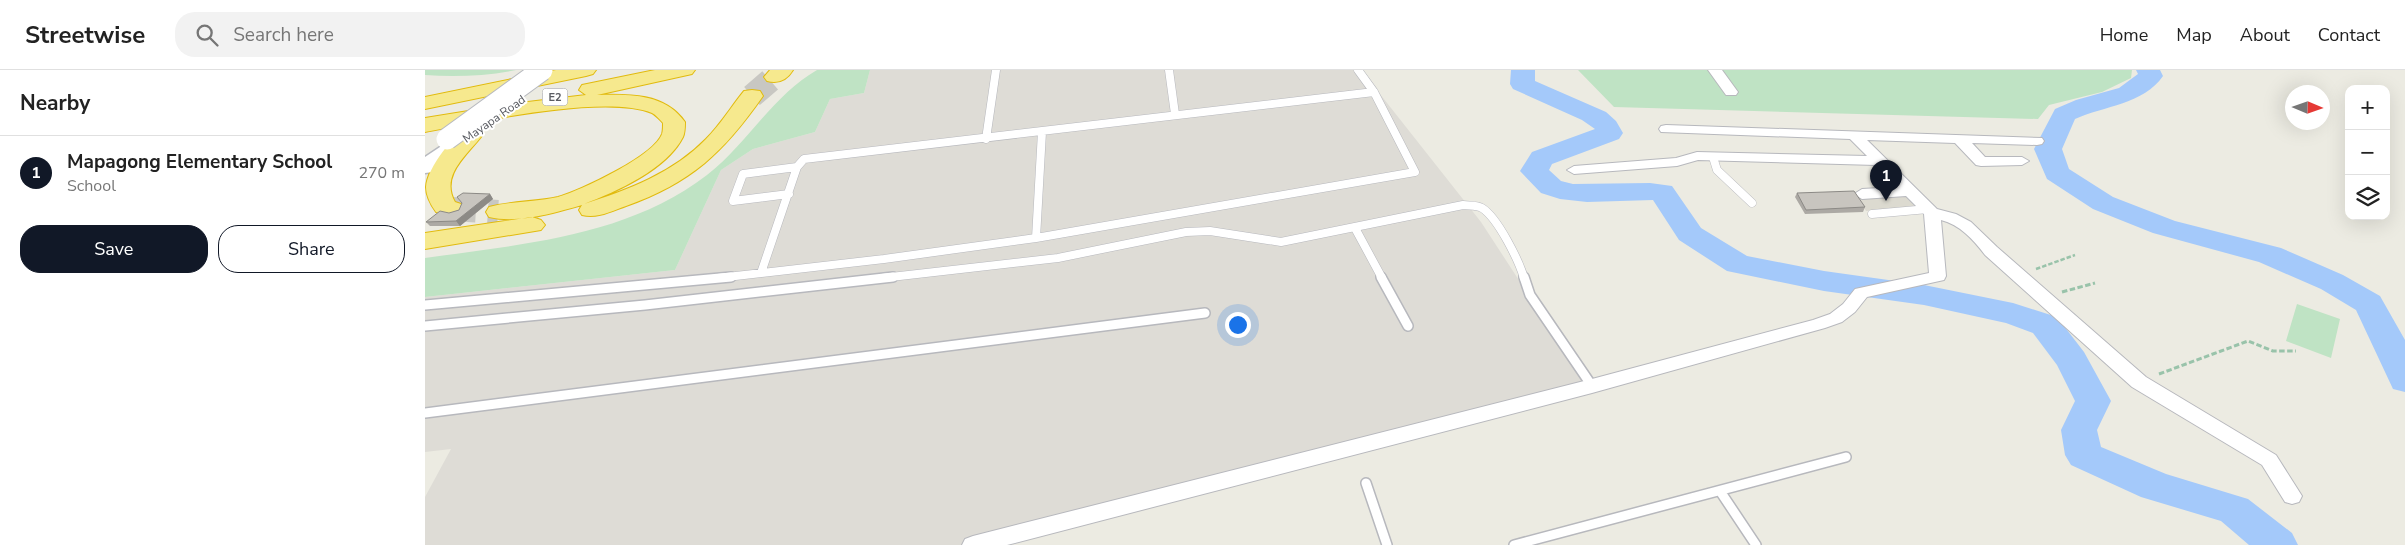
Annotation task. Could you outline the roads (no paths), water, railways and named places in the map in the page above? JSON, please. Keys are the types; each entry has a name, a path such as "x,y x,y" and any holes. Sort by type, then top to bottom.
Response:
{"highway":[{"name":"E2","path":"425,103 539,75 586,70"},
{"name":"E2","path":"425,125 685,70"},
{"path":"425,85 539,75"},
{"path":"425,241 560,219 616,202 651,188 674,176 696,160 721,135 752,96"},
{"path":"425,125 529,108 616,101 638,102 655,106 673,120 673,135 665,146 646,163 619,180 586,195 555,205 498,212"},
{"path":"441,207 438,180 452,158 473,133"},
{"path":"425,229 473,233"}],"main road":[{"name":"Mayapa Road","path":"425,167 562,70"},
{"name":"Mayapa Road","path":"425,155 539,75"}],"street":[{"path":"1715,70 1731,92"},
{"path":"1666,129 1856,137 2037,141"},
{"path":"1856,137 1930,211 1964,222 1978,234 1991,250 2139,382 2269,460 2292,496"},
{"path":"1960,140 1977,160 1981,162 2022,161"},
{"path":"1574,170 1677,162 1697,156 1881,162"},
{"path":"1862,194 1911,192"},
{"path":"973,545 1593,386 1819,324 1836,318 1849,308 1861,293 1938,276 1930,211"}],"lane":[{"path":"986,139 996,70"},
{"path":"1169,70 1175,114"},
{"path":"425,305 761,273 961,250 1415,172 1374,92 1358,70"},
{"path":"761,273 797,167 804,159 1374,92"},
{"path":"1036,238 1042,132"},
{"path":"1713,157 1717,170 1752,203"},
{"path":"789,194 733,201 743,174 797,167"},
{"path":"425,326 645,305 1058,258 1187,232 1210,231 1281,242 1463,205 1481,207 1491,216 1520,265 1530,295 1593,386"},
{"path":"1872,214 1930,211"},
{"path":"1355,228 1408,326"},
{"path":"425,413 1205,313"},
{"path":"1514,545 1846,457"},
{"path":"1367,484 1387,545"},
{"path":"1720,491 1756,545"}],"waterway":[{"path":"1523,70 1522,84 1591,114 1602,122 1610,133 1542,158 1534,171 1551,187 1560,191 1587,193 1662,192 1690,234 1738,264 1824,281 1924,295 2013,314 2045,325 2072,360 2093,401 2079,430 2084,455 2155,486 2234,510 2278,545"},
{"path":"2148,70 2151,76 2128,93 2085,105 2064,114 2048,149 2057,173 2103,203 2164,227 2270,255 2332,282 2369,303 2389,342 2405,380"}],"tunnel":[{"path":"752,96 774,77"},
{"path":"452,209 498,212"}],"place":[{"name":"Mapagong Elementary School","path":"1886,201"}]}
